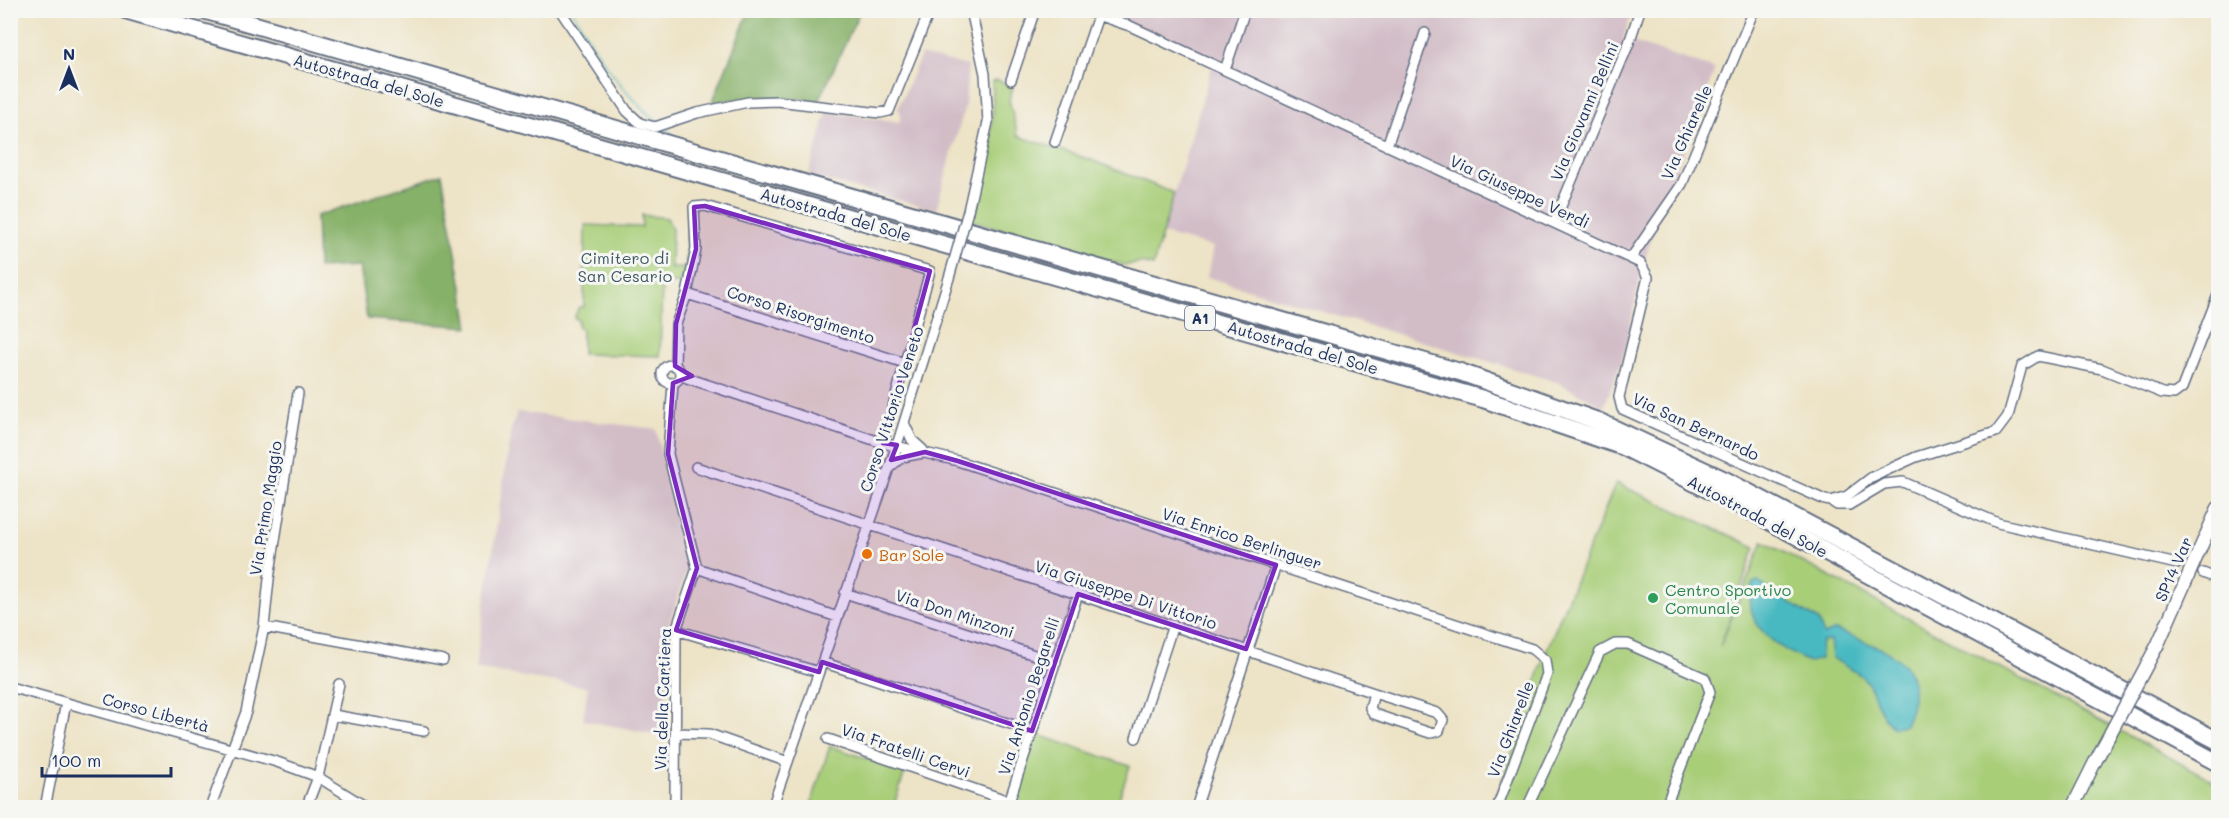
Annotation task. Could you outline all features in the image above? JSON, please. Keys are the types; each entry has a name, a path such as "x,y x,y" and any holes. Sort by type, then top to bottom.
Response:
{"highway":[{"name":"Autostrada del Sole","path":"125,10 1483,399 1624,447 1754,513 2218,764"},
{"name":"Autostrada del Sole","path":"202,10 1461,372 1600,422 1727,481 2218,741"}],"main road":[{"name":"SP14 Var","path":"2072,807 2158,644 2218,508"}],"street":[{"path":"560,10 627,111 640,123 656,127 748,102 777,101 889,111 930,10"},
{"name":"Corso Vittorio Veneto","path":"772,807 897,445 968,211 988,123 985,74 971,10"},
{"path":"1011,80 1035,10"},
{"name":"Via Giuseppe Verdi","path":"1082,10 1130,26 1640,263"},
{"path":"1225,70 1245,10"},
{"name":"Via Giovanni Bellini","path":"1554,223 1629,43 1640,10"},
{"name":"Via Ghiarelle","path":"1630,258 1682,184 1754,10"},
{"path":"1055,142 1098,16"},
{"path":"1387,146 1425,33"},
{"path":"673,383 678,380 675,324 687,294 696,249 694,207 705,206 930,271 883,443"},
{"name":"Via San Bernardo","path":"1640,263 1648,278 1619,398 1622,409 1837,505 1849,505 1884,484 1903,482 1998,523 2178,564"},
{"name":"Corso Risorgimento","path":"687,294 905,363"},
{"path":"1831,501 1846,496 1884,470 1996,432 2008,416 2022,366 2038,356 2102,369 2162,393 2174,394 2182,388 2218,295"},
{"path":"673,383 665,380 662,375 667,367 677,369"},
{"name":"Via Enrico Berlinguer","path":"677,369 687,378 883,443 926,452 1532,649 1545,660"},
{"path":"673,383 668,454 698,568 837,617"},
{"name":"Via Primo Maggio","path":"210,807 246,712 264,627 269,579 298,393"},
{"path":"904,423 912,440 926,452"},
{"path":"888,468 902,458 926,452"},
{"name":"Via Giuseppe Di Vittorio","path":"696,467 1437,713 1443,720 1439,731 1430,734 1374,714 1370,708 1374,693"},
{"path":"1196,807 1246,649 1276,565"},
{"name":"Via della Cartiera","path":"675,807 676,630 698,568"},
{"path":"2203,573 2218,579"},
{"name":"Via Don Minzoni","path":"845,593 1056,662"},
{"name":"Via Antonio Begarelli","path":"1008,804 1078,594"},
{"path":"1136,738 1173,625"},
{"path":"264,627 443,660"},
{"path":"676,630 819,672"},
{"path":"1527,807 1600,652 1615,644 1628,644 1705,678 1709,686 1710,692 1669,798"},
{"name":"Via Ghiarelle","path":"1497,807 1546,674 1545,660"},
{"path":"822,662 1032,731"},
{"path":"306,807 318,777 339,684"},
{"name":"Corso Libertà","path":"10,687 233,748 318,777 368,807"},
{"path":"45,807 66,703"},
{"path":"333,715 424,731"},
{"path":"676,733 709,734 788,762"},
{"name":"Via Fratelli Cervi","path":"828,740 1008,804"}],"highlighted area":[{"path":"705,206 930,271 883,443 897,445 891,460 925,452 958,461 1276,565 1246,649 1078,594 1032,731 822,662 819,672 676,630 697,568 668,454 673,383 692,376 675,366 676,324 696,249 694,207"}],"shaded area":[{"path":"1097,11 1632,11 1623,39 1715,69 1654,228 1639,283 1625,350 1604,407 1557,382 1207,277 1213,247 1162,234 1215,57"},
{"path":"921,55 968,66 965,106 936,210 808,176 827,112 899,122 901,114 898,108"},
{"path":"517,412 656,429 688,566 667,630 665,736 583,720 588,687 475,669 511,430"}],"green space":[{"path":"749,11 860,11 819,101 766,98 712,103"},
{"path":"997,80 1013,87 1009,100 1018,136 1091,160 1174,193 1153,266 1141,263 1124,265 971,220 991,134 992,81"},
{"path":"442,174 469,327 367,319 359,266 318,268 316,216"},
{"name":"Cimitero di San Cesario","path":"642,215 667,218 672,229 671,270 672,268 684,268 683,283 662,283 660,356 582,354 582,329 578,328 578,319 574,318 579,307 584,307 585,225 642,227"},
{"path":"688,227 690,227 692,255 689,262 686,262"},
{"path":"1616,483 1755,547 1720,647 1763,541 2212,780 2218,791 2218,808 1973,808 1967,805 1966,808 1493,808 1547,649"},
{"path":"1036,734 1130,766 1116,807 1012,807"},
{"path":"830,746 905,772 893,807 810,807"}],"water":[{"path":"1754,582 1758,582 1819,621 1824,635 1836,630 1872,644 1900,661 1909,671 1913,685 1912,703 1905,725 1894,727 1888,722 1867,682 1859,674 1832,657 1830,641 1822,642 1820,659 1809,662 1773,641 1756,622 1751,610 1750,597"}],"waterway":[{"path":"572,10 610,70 632,98 658,123"},
{"path":"665,128 674,136"}],"place":[{"name":"Bar Sole","path":"867,554"},
{"name":"Centro Sportivo Comunale","path":"1653,598"}]}
